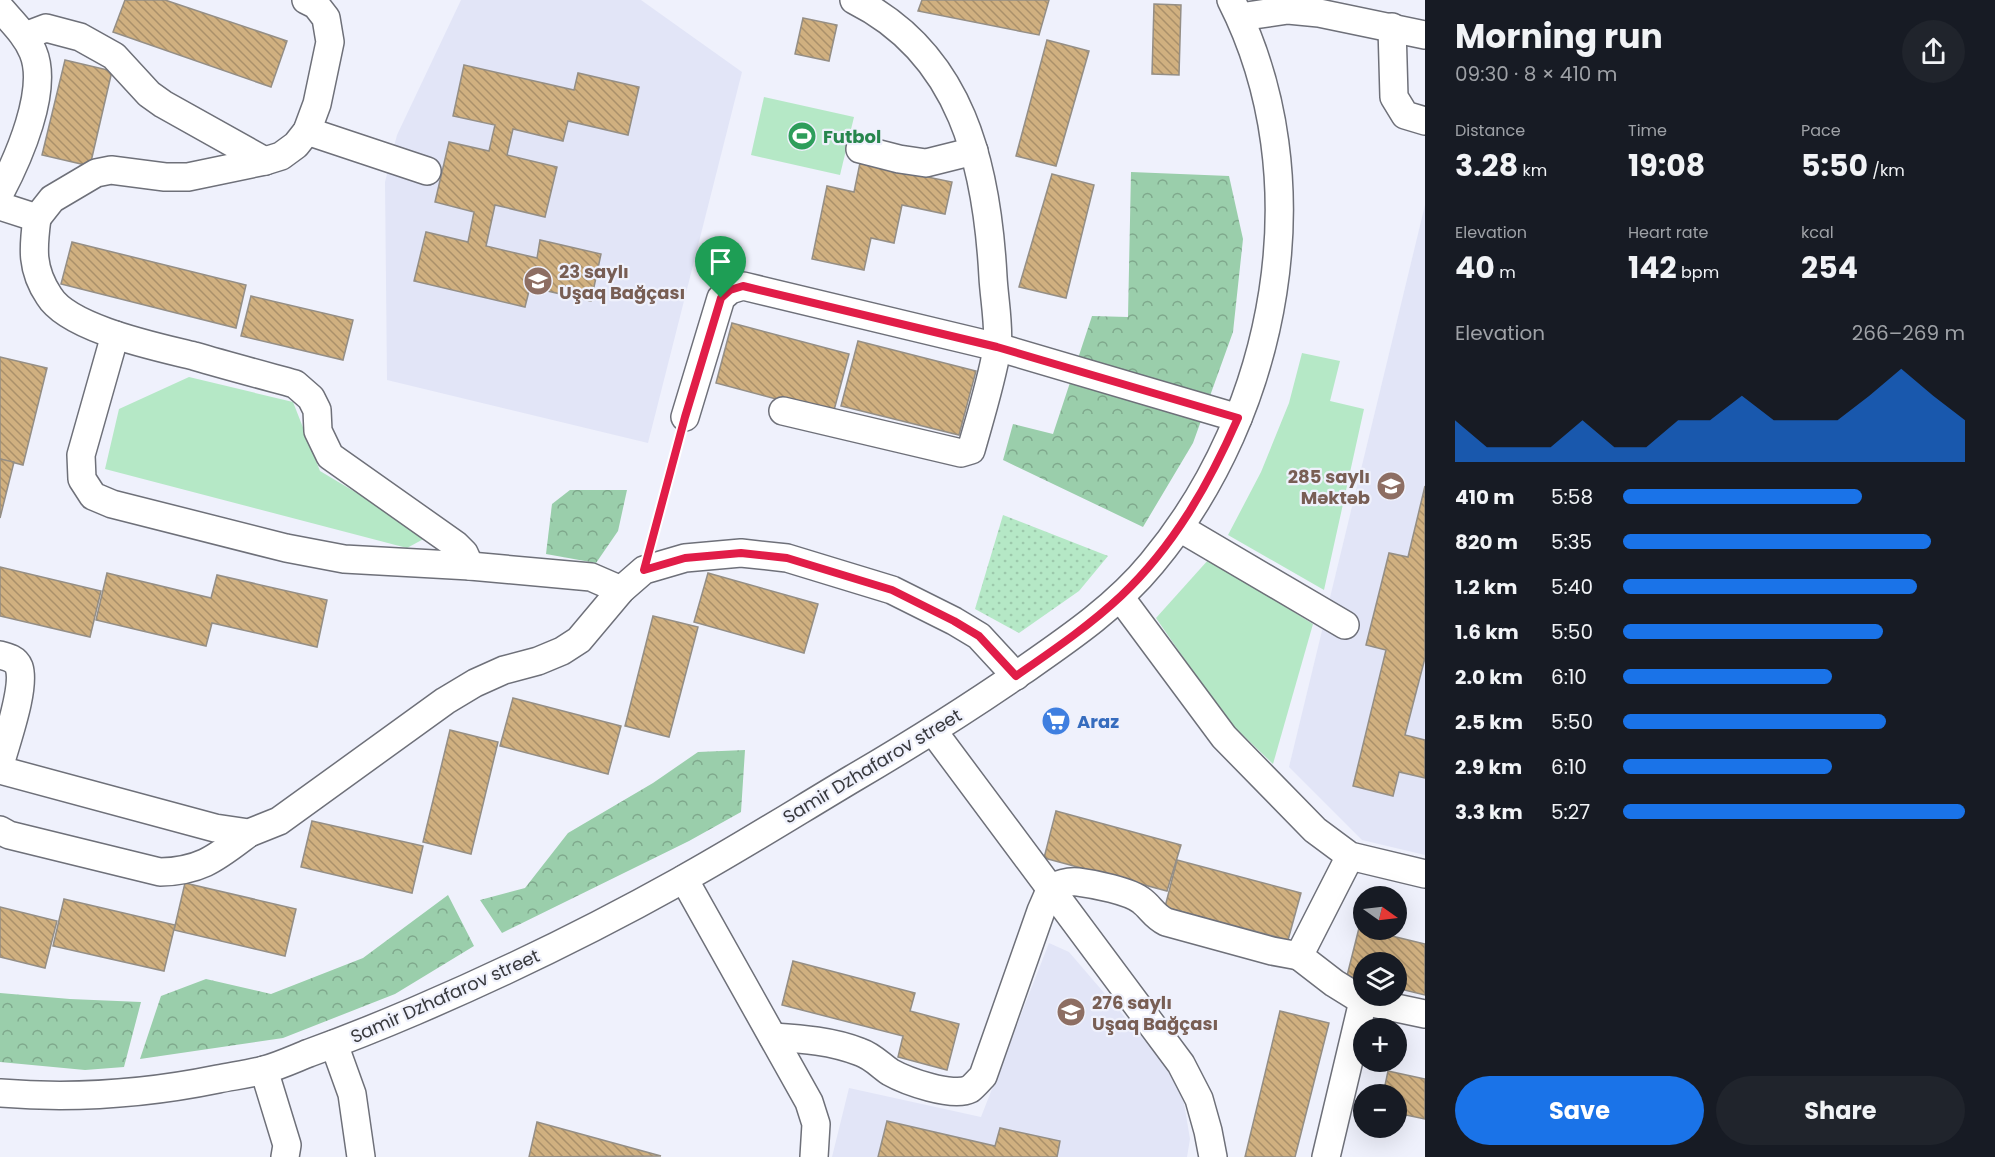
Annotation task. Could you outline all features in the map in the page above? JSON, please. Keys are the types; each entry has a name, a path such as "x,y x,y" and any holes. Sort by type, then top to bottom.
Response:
{"street":[{"path":"306,0 316,5 326,18 330,42 322,84 307,131 296,145 281,156 265,161 188,177 165,177 111,170 96,173 52,198 37,218 33,251 40,279 50,299 71,315 115,335 295,384 311,398 317,410 318,432 330,456 456,545 464,553 470,566"},
{"path":"783,411 961,453 971,450 997,347 989,226 974,151 962,115 946,84 927,56 907,35 876,11 854,0"},
{"path":"0,8 25,36 34,54 38,78 32,113 12,170 0,193"},
{"path":"1236,9 1319,13 1425,35"},
{"name":"Samir Dzhafarov street","path":"0,1094 43,1097 137,1092 196,1084 264,1070 334,1044 466,989 563,944 684,879 933,731 1060,646 1120,597 1151,565 1180,528 1199,497 1222,455 1238,418 1266,332 1275,274 1279,208 1275,145 1265,88 1253,50 1236,9"},
{"path":"1392,27 1394,97 1405,116 1425,121"},
{"path":"25,36 46,28 80,37 114,56 149,93 163,104 265,161"},
{"path":"307,131 427,171"},
{"path":"860,149 899,159 926,162 974,151"},
{"path":"0,206 37,218"},
{"path":"685,417 721,298 730,290 743,286 997,347 1238,418"},
{"path":"115,335 81,455 82,480 93,496 112,504 286,548 332,557 591,577 621,590"},
{"path":"1180,528 1345,625"},
{"path":"0,830 9,835 160,872 182,871 212,861 249,833 279,821 445,701 475,683 504,670 538,661 579,640 621,590 644,570 685,558 741,553 787,558 892,590 979,636 1016,676"},
{"path":"1120,597 1224,737 1315,830 1350,856 1425,874"},
{"path":"0,655 10,657 18,665 21,683 0,765"},
{"path":"933,731 1181,1064 1199,1099 1213,1157"},
{"path":"0,770 215,828 249,833"},
{"path":"1299,956 1350,856"},
{"path":"684,879 809,1102 816,1124 814,1157"},
{"path":"774,1037 828,1042 876,1059 888,1071 905,1079 956,1093 970,1089 983,1076 1051,888 1077,882 1131,894 1143,901 1155,917 1166,922 1272,951 1299,956 1353,995"},
{"path":"1326,1157 1362,1006"},
{"path":"1387,1006 1425,1014"},
{"path":"334,1044 352,1094 361,1157"},
{"path":"264,1070 287,1145 285,1157"}],"path":[{"path":"644,570 685,417"}],"shaded area":[{"name":"23 saylı Uşaq Bağçası","path":"461,0 641,0 742,72 648,443 387,380 385,182 397,135"},
{"name":"285 saylı Məktəb","path":"1425,205 1425,855 1362,840 1289,767"},
{"name":"276 saylı Uşaq Bağçası","path":"1049,943 1069,952 1172,1072 1184,1103 1190,1139 1187,1157 832,1157 849,1088 981,1117"}],"green space":[{"name":"Futbol","path":"764,97 854,117 840,175 751,155"},
{"path":"1131,172 1229,176 1243,239 1233,332 1193,443 1143,527 1003,460 1013,424 1053,434 1092,316 1128,317"},
{"path":"1302,353 1340,361 1330,401 1364,409 1324,590 1228,535 1261,472 1289,403"},
{"path":"189,377 293,402 320,471 429,536 407,548 105,469 119,409"},
{"path":"570,490 627,490 618,531 596,563 546,554 552,504"},
{"path":"1003,515 1108,556 1079,591 1019,633 975,609"},
{"path":"1209,559 1313,624 1273,764 1225,718 1156,618"},
{"path":"745,750 741,812 689,841 502,933 480,900 525,888 568,833 653,783 698,752"},
{"path":"448,895 474,946 395,994 283,1038 140,1059 161,996 206,979 271,994 363,958"},
{"path":"0,993 141,1002 124,1067 85,1070 0,1062"}],"building":[{"path":"125,0 165,0 287,41 271,87 113,32"},
{"path":"922,0 1049,0 1039,35 918,11"},
{"path":"1154,4 1181,5 1179,75 1152,74"},
{"path":"803,18 837,25 829,61 795,54"},
{"path":"1047,40 1089,51 1056,166 1016,156"},
{"path":"65,60 112,71 90,166 42,155"},
{"path":"464,65 574,90 578,73 639,87 628,135 568,121 563,141 513,129 507,155 557,167 545,217 495,205 486,246 537,258 540,240 601,254 591,301 530,287 525,307 414,281 426,232 468,242 474,212 435,202 449,142 489,151 495,125 453,116"},
{"path":"860,163 952,182 945,214 902,205 894,243 871,238 864,270 812,259 827,186 854,192"},
{"path":"1052,174 1094,185 1066,298 1019,287"},
{"path":"72,242 246,285 236,328 61,284"},
{"path":"251,296 353,320 343,360 241,336"},
{"path":"732,323 849,354 833,414 716,383"},
{"path":"858,341 976,371 959,435 841,406"},
{"path":"0,357 47,368 23,465 0,459"},
{"path":"0,459 14,462 0,518"},
{"path":"1425,486 1425,658 1405,735 1425,740 1425,778 1399,772 1393,796 1353,786 1386,650 1366,645 1389,553 1408,557"},
{"path":"0,567 101,591 90,637 0,616"},
{"path":"107,573 211,598 217,575 327,600 317,647 212,623 206,646 96,620"},
{"path":"708,573 818,604 804,653 694,622"},
{"path":"653,616 698,627 669,737 625,726"},
{"path":"513,698 621,726 608,774 500,746"},
{"path":"450,730 498,742 471,854 423,842"},
{"path":"1056,811 1181,845 1167,891 1044,858"},
{"path":"312,821 423,846 412,893 301,867"},
{"path":"1177,860 1301,893 1288,940 1165,907"},
{"path":"185,883 296,909 285,956 174,930"},
{"path":"64,899 175,925 164,971 53,946"},
{"path":"0,907 57,921 45,968 0,957"},
{"path":"1356,940 1407,940 1425,944 1425,995 1407,991 1407,952 1353,952"},
{"path":"1353,952 1353,977 1347,976"},
{"path":"793,961 915,993 910,1011 959,1024 947,1070 898,1057 903,1036 782,1005"},
{"path":"1280,1011 1329,1023 1295,1157 1245,1157"},
{"path":"1388,1072 1425,1079 1425,1119 1407,1115 1407,1084 1385,1084"},
{"path":"887,1121 995,1146 1000,1128 1060,1141 1057,1157 878,1157"},
{"path":"537,1122 661,1156 529,1157"}],"place":[{"name":"Futbol","path":"802,136"},
{"name":"23 saylı Uşaq Bağçası","path":"538,281"},
{"name":"285 saylı Məktəb","path":"1391,486"},
{"name":"Araz","path":"1056,721"},
{"name":"276 saylı Uşaq Bağçası","path":"1071,1012"}],"route":[{"path":"743,286 997,347 1238,418 1222,455 1199,497 1180,528 1151,565 1120,597 1060,646 1016,676 979,636 954,621 892,590 787,558 741,553 685,558 644,570 685,417 721,298 730,290 743,286"}]}
